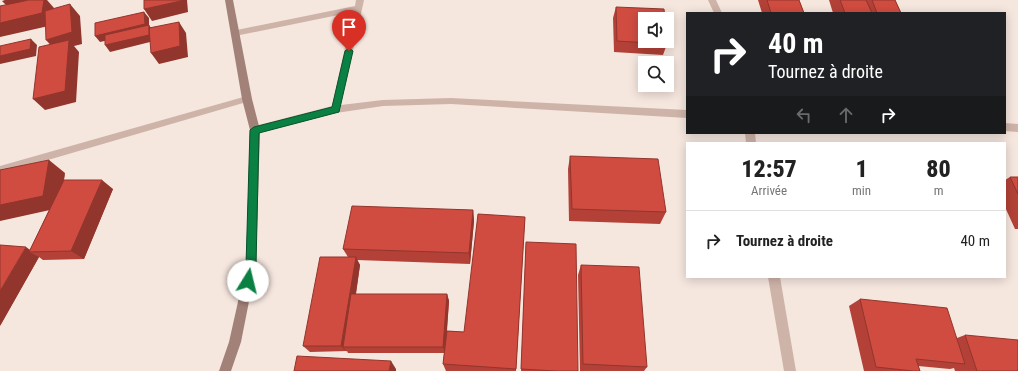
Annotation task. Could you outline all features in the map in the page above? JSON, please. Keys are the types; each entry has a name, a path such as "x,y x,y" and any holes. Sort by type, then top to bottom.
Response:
{"street":[{"path":"225,371 235,342 251,266 254,130 229,0"},
{"path":"712,0 718,12"},
{"path":"235,33 359,4 336,109"},
{"path":"0,170 247,99"},
{"path":"254,130 336,109 383,103 451,101 686,114"},
{"path":"1006,127 1018,128"},
{"path":"774,278 790,371"}],"building":[{"path":"29,0 44,0 42,13 0,23 0,6"},
{"path":"144,0 181,0 181,1 144,9"},
{"path":"767,0 799,0 804,12 771,12"},
{"path":"840,0 866,0 872,12 845,12"},
{"path":"872,0 895,0 901,12 877,12"},
{"path":"70,4 72,32 46,40 45,11"},
{"path":"616,7 664,9 664,12 638,12 638,42 617,41"},
{"path":"144,12 145,24 95,36 95,23"},
{"path":"179,22 180,46 151,53 149,28"},
{"path":"149,25 149,35 105,45 105,35"},
{"path":"31,39 30,49 0,56 0,46"},
{"path":"69,40 65,91 33,99 39,47"},
{"path":"570,156 658,159 666,212 572,209"},
{"path":"49,160 43,196 0,205 0,170"},
{"path":"1010,177 1018,177 1018,194"},
{"path":"64,180 102,180 71,251 29,252"},
{"path":"352,206 473,210 469,253 343,249"},
{"path":"478,214 525,217 516,369 443,364 447,331 464,332"},
{"path":"526,242 576,244 578,371 521,369"},
{"path":"0,245 26,247 0,291"},
{"path":"320,257 356,257 341,346 303,346"},
{"path":"581,265 639,267 647,367 583,364"},
{"path":"351,294 447,294 443,347 343,347"},
{"path":"860,299 947,308 965,364 916,359 920,371 876,367"},
{"path":"965,335 1018,340 1018,371 977,371"},
{"path":"297,356 391,361 389,371 294,371"}],"route":[{"path":"248,281 251,266 254,130 336,109 349,51"}]}
